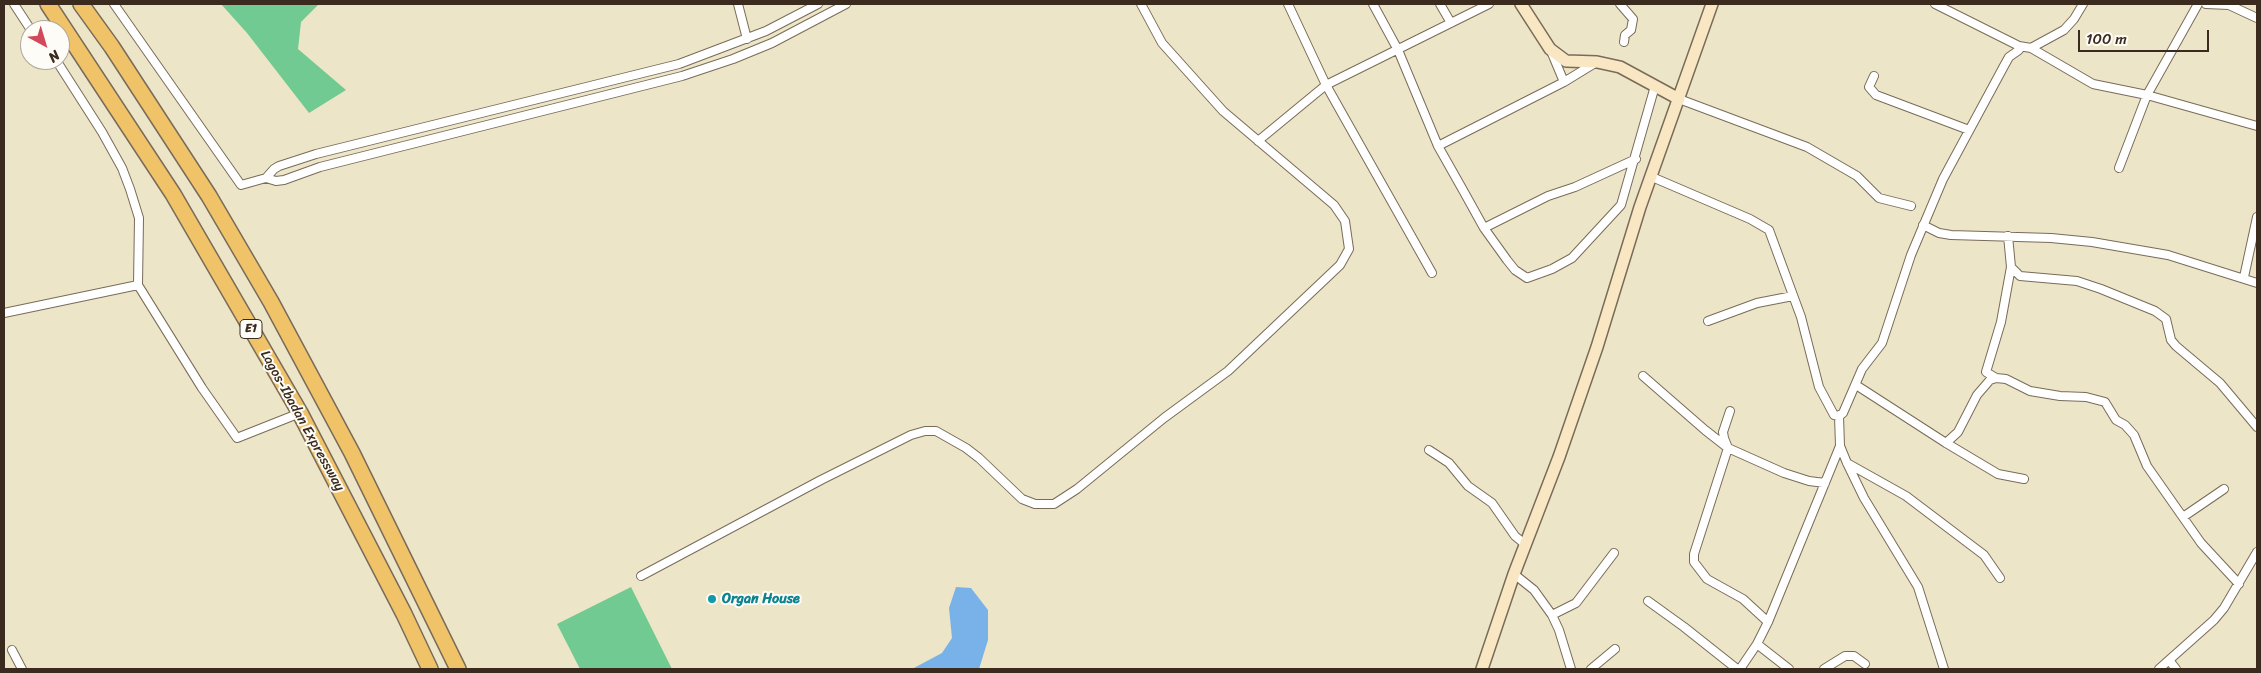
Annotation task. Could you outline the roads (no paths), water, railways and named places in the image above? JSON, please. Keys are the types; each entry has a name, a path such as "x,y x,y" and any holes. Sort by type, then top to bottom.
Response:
{"highway":[{"name":"Lagos-Ibadan Expressway","path":"48,4 173,194 300,414 404,614 430,669"},
{"name":"Lagos-Ibadan Expressway","path":"81,4 112,47 209,196 271,302 352,453 458,669"}],"street":[{"path":"14,4 24,20"},
{"path":"114,4 241,185 266,178 279,166 316,154 679,64 747,39 818,4"},
{"path":"738,4 747,39"},
{"path":"266,178 276,181 284,180 320,167 682,76 733,59 772,43 846,4"},
{"path":"641,576 821,480 911,435 925,431 936,432 966,448 979,458 1022,500 1034,504 1054,504 1164,418 1228,371 1340,265 1349,249 1345,221 1334,205 1223,111 1162,43 1141,4"},
{"path":"1288,4 1326,85 1432,273"},
{"path":"1373,4 1398,50 1438,146 1484,228 1515,270 1527,278 1534,277 1572,258 1621,205 1636,159 1655,86"},
{"path":"1440,4 1450,23"},
{"path":"1258,140 1326,85 1489,4"},
{"path":"1522,4 1550,49 1564,82"},
{"path":"1620,4 1633,19 1632,30 1625,35 1624,42"},
{"path":"1482,669 1514,574 1559,457 1597,347 1640,207 1712,4"},
{"path":"1935,4 2020,46 2031,48 2093,84 2147,95 2257,126"},
{"path":"2031,48 2064,30 2074,19 2082,4"},
{"path":"2119,168 2147,95 2198,4"},
{"path":"2206,4 2229,6 2257,18"},
{"path":"1944,669 1918,587 1864,498 1847,463 1840,446 1839,416 1856,385 1862,369 1882,343 1923,225 1943,180 1968,130 2004,66 2019,50 2020,46"},
{"path":"1550,49 1566,61 1597,62 1620,67 1679,99 1807,147 1857,176 1879,198 1911,206"},
{"path":"1438,146 1564,82 1597,62"},
{"path":"62,70 102,132 122,168 130,189 139,218 138,285 202,388 236,438 300,414"},
{"path":"1874,76 1869,87 1876,95 1968,130"},
{"path":"1484,228 1548,196 1575,187 1636,159"},
{"path":"1652,177 1767,228 1774,242 1801,317 1819,387 1834,415 1839,416"},
{"path":"2244,277 2257,217"},
{"path":"1923,225 1939,233 1951,235 2008,236 2101,243 2168,255 2257,282"},
{"path":"2008,236 2011,267 2001,322 1986,372 1996,378 2006,379 2030,391 2060,396 2086,397 2105,402 2116,420 2125,425 2134,435 2147,466 2201,542 2239,584"},
{"path":"2011,267 2020,276 2077,281 2155,311 2166,319 2172,340 2176,346 2220,383 2257,427"},
{"path":"4,313 138,285"},
{"path":"1708,321 1757,303 1793,296"},
{"path":"1643,376 1728,448 1784,473 1809,481 1825,483"},
{"path":"1946,443 1958,432 1977,395 1984,386 1996,378"},
{"path":"1856,385 1998,474 2024,479"},
{"path":"1730,411 1723,432 1728,448 1694,554 1694,562 1707,579 1744,599 1768,622"},
{"path":"1648,601 1684,626 1739,669 1757,644 1768,622 1840,446"},
{"path":"1429,450 1449,463 1468,486 1492,503 1515,536 1526,544"},
{"path":"1847,463 1906,496 1984,556 2000,578"},
{"path":"2183,517 2224,488"},
{"path":"2159,669 2214,620 2224,608 2257,552"},
{"path":"1552,615 1576,603 1614,553"},
{"path":"1514,574 1534,590 1552,615 1559,630 1571,669"},
{"path":"1757,644 1789,669"},
{"path":"1591,669 1615,649"},
{"path":"12,650 22,669"},
{"path":"1824,669 1845,656 1854,656 1865,664"},
{"path":"2169,660 2176,669"}],"water":[{"path":"956,587 971,588 988,610 988,640 979,669 912,669 942,653 952,638 949,608"}],"place":[{"name":"Organ House","path":"712,599"}]}
